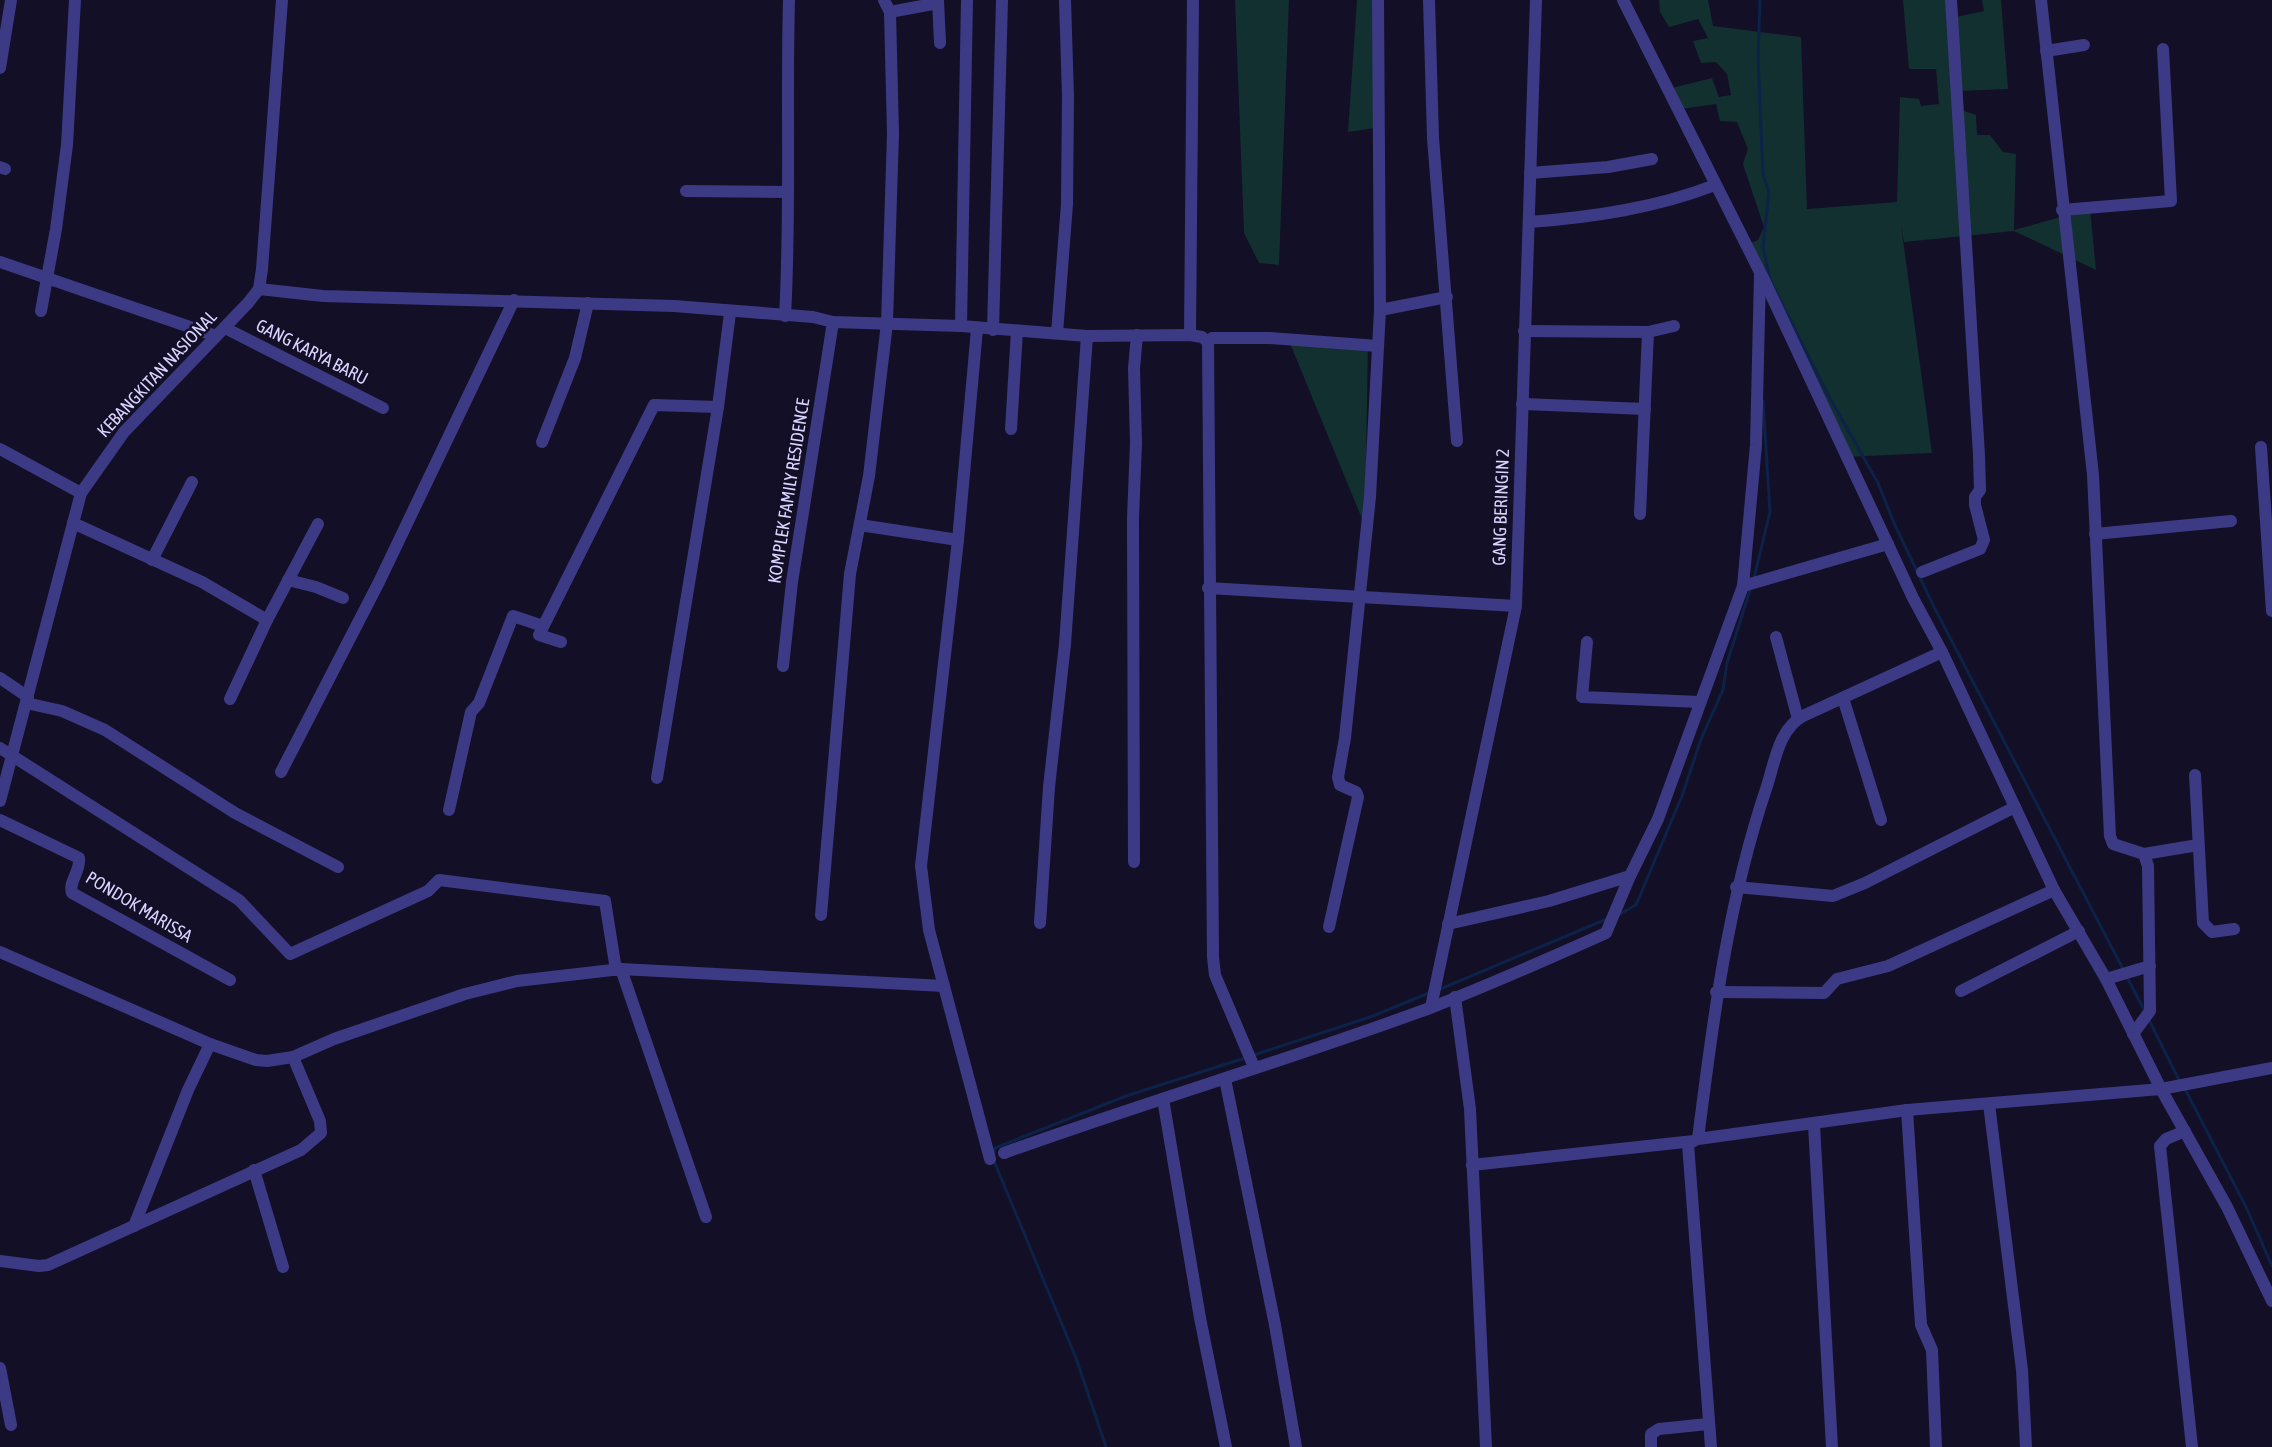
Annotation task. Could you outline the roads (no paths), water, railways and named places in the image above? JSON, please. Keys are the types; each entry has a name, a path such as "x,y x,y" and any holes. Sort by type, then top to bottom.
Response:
{"street":[{"path":"0,68 4,15 11,0"},
{"path":"41,311 48,279 67,145 75,0"},
{"path":"282,0 259,289 323,296 674,306 730,313 813,317 833,322 961,326 1088,336 1190,335 1202,337 1208,342"},
{"path":"785,316 788,192 786,91 789,0"},
{"path":"821,915 847,607 869,476 887,323 893,134 890,12 884,0"},
{"path":"961,326 967,0"},
{"path":"993,330 1002,0"},
{"path":"1057,333 1067,204 1065,0"},
{"path":"1190,335 1192,0"},
{"path":"1329,927 1358,797 1356,792 1340,785 1338,777 1346,738 1370,497 1380,310 1378,0"},
{"path":"1429,0 1433,138 1457,441"},
{"name":"GANG BERINGIN 2","path":"1432,1002 1516,606 1536,0"},
{"path":"1623,0 1762,277 2054,890 2106,979 2161,1089 2227,1207 2272,1301"},
{"path":"1922,572 1980,549 1984,540 1975,505 1980,490 1979,454 1951,0"},
{"path":"2041,0 2062,210 2093,475 2110,836 2114,844 2144,854 2198,845"},
{"path":"890,12 938,2 940,43"},
{"path":"2046,51 2084,45"},
{"path":"2062,210 2172,201 2163,49"},
{"path":"1530,173 1608,167 1652,159"},
{"path":"1530,222 1608,215 1651,202 1682,198 1715,185"},
{"path":"686,191 788,192"},
{"name":"GANG KARYA BARU","path":"0,262 220,332 349,384 383,408"},
{"path":"1004,1153 1100,1118 1224,1079 1253,1065 1432,1002 1455,997 1609,930 1616,906 1658,819 1745,585 1756,446 1762,277"},
{"name":"KEBANGKITAN NASIONAL","path":"0,801 81,494 124,432 259,289"},
{"path":"1380,310 1447,297"},
{"path":"281,772 379,582 514,300"},
{"path":"542,442 575,358 588,303"},
{"path":"657,778 718,408 730,313"},
{"name":"KOMPLEK FAMILY RESIDENCE","path":"783,666 792,582 833,322"},
{"path":"1524,331 1648,332 1674,326"},
{"path":"977,329 958,540 922,847 929,930 990,1159"},
{"path":"1011,429 1017,331"},
{"path":"1640,514 1648,332"},
{"path":"1040,923 1049,787 1065,644 1088,336"},
{"path":"1134,862 1133,518 1136,443 1134,368 1137,336"},
{"path":"1253,1065 1218,984 1213,957 1211,648 1208,588 1210,482 1208,342 1212,338 1269,338 1378,346"},
{"path":"1522,404 1645,409"},
{"path":"561,642 539,635 654,405 718,408"},
{"path":"2261,447 2272,611"},
{"path":"0,449 81,494"},
{"path":"152,560 192,482"},
{"path":"2095,534 2231,521"},
{"path":"73,523 202,582 267,620"},
{"path":"230,699 267,620 318,524"},
{"path":"860,525 958,540"},
{"path":"1745,585 1888,544"},
{"path":"288,580 316,587 343,598"},
{"path":"1208,588 1516,606"},
{"path":"449,810 471,712 479,703 513,616 543,626"},
{"path":"1776,637 1798,719"},
{"path":"1587,642 1582,697 1700,702"},
{"path":"1711,1447 1693,1141 1716,992 1736,887 1749,837 1786,729 1798,719 1942,652"},
{"path":"0,678 27,700 62,711 105,729 235,813 338,867"},
{"path":"1843,698 1881,820"},
{"path":"0,748 239,900 290,954 428,891 439,880 605,901 619,969 706,1217"},
{"path":"2195,775 2204,926 2212,932 2234,929"},
{"path":"1736,887 1833,896 1865,883 2015,807"},
{"name":"PONDOK MARISSA","path":"0,820 79,858 80,863 70,888 72,893 230,980"},
{"path":"2133,1034 2147,1015 2150,966 2148,866 2144,854"},
{"path":"1448,924 1549,901 1630,876"},
{"path":"1716,992 1824,993 1837,979 1888,966 2054,890"},
{"path":"1961,991 2079,931"},
{"path":"0,952 210,1044 256,1060 293,1057 334,1039 465,994 517,981 619,969 944,986"},
{"path":"2106,979 2150,966"},
{"path":"1455,997 1470,1108 1485,1447"},
{"path":"134,1226 188,1090 210,1044"},
{"path":"0,1261 44,1266 300,1150 321,1133 320,1121 293,1057"},
{"path":"1472,1165 1693,1141 1907,1110 2161,1089 2272,1068"},
{"path":"1224,1079 1275,1325 1296,1447"},
{"path":"1163,1099 1200,1318 1226,1447"},
{"path":"1989,1104 2022,1370 2026,1447"},
{"path":"1907,1110 1921,1325 1932,1350 1936,1447"},
{"path":"1814,1125 1832,1447"},
{"path":"2185,1131 2166,1138 2160,1146 2192,1447"},
{"path":"254,1170 283,1267"},
{"path":"0,1368 11,1425"},
{"path":"1652,1447 1651,1434 1659,1429 1708,1424"}],"waterway":[{"path":"1760,0 1758,58 1763,174 1769,192 1763,247 1770,280 1827,393 1878,483 1894,523 1934,607 2123,969"},
{"path":"1754,578 1770,512 1763,401"},
{"path":"1618,915 1636,905 1682,796 1701,739 1723,690 1727,663 1751,587"},
{"path":"1438,990 1609,918"},
{"path":"2126,975 2145,1012"},
{"path":"1254,1055 1373,1016 1429,993"},
{"path":"2148,1018 2180,1082"},
{"path":"993,1155 995,1148 1126,1096 1245,1058"},
{"path":"2184,1087 2246,1207 2272,1266"},
{"path":"994,1161 1076,1358 1106,1447"}]}
